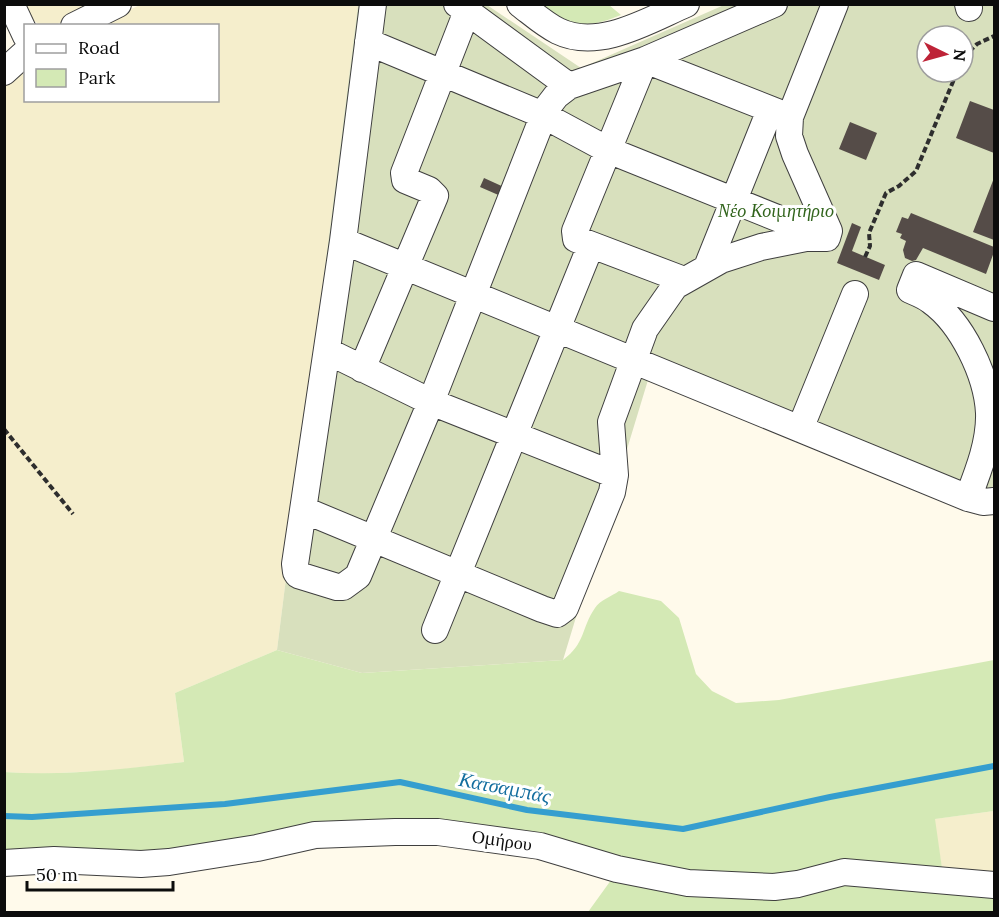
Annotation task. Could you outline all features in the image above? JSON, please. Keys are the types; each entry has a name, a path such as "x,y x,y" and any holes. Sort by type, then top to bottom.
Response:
{"street":[{"path":"11,4 24,32"},
{"path":"78,24 118,4"},
{"path":"372,4 343,240 295,564 298,575 337,587 343,587 358,576 431,402 543,115 556,96 569,86 645,60 774,4"},
{"path":"520,4 558,31 580,37 626,30 686,4"},
{"path":"707,267 734,200 835,4"},
{"path":"362,369 435,196 427,188 405,180 404,173 442,73 462,8 569,86"},
{"path":"368,42 543,115 608,150 827,238"},
{"path":"4,72 24,54"},
{"path":"645,60 780,114 829,231 827,238"},
{"path":"645,60 575,231 576,239 684,280"},
{"path":"304,510 557,614 565,608 612,492 615,475 611,422 645,329 675,286 721,260 761,247 806,238 827,238"},
{"path":"343,240 968,498 983,502 994,501"},
{"path":"435,630 591,245"},
{"path":"968,498 980,466 992,416 982,379 965,342 943,312 932,301 910,290 916,275 994,308"},
{"path":"800,429 855,294"},
{"path":"327,351 431,402 615,475"},
{"name":"Ομήρου","path":"4,863 54,860 141,864 169,862 257,848 315,835 438,832 540,846 617,869 688,883 774,887 798,884 844,872 994,885"}],"path":[{"path":"975,47 994,36"},
{"path":"865,257 870,246 869,233 886,193 899,186 916,171 952,84"},
{"path":"4,429 73,514"}],"shaded area":[{"path":"25,5 99,5 57,24 39,24 30,18"},
{"path":"140,5 358,5 277,650 175,693 184,762 117,770 39,774 5,772 4,84 24,64 24,102 219,102 219,24 99,24"},
{"path":"994,811 994,878 943,875 934,819"}],"green space":[{"name":"Νέο Κοιμητήριο","path":"358,5 487,5 581,68 724,5 994,5 994,514 970,507 648,380 563,660 362,673 277,650"},
{"path":"538,5 609,5 621,15 597,23 578,24 559,18"},
{"path":"619,591 661,601 679,618 696,674 712,691 736,703 779,700 994,660 994,811 935,819 943,875 702,877 529,837 5,854 4,772 72,772 184,762 175,693 277,650 362,673 563,660 576,648 597,605"},
{"path":"614,876 836,882 994,890 994,912 588,912"}],"building":[{"path":"970,101 994,110 994,153 956,138"},
{"path":"850,122 877,133 866,160 839,149"},
{"path":"484,178 506,188 503,197 480,187"},
{"path":"994,178 994,240 973,232"},
{"path":"911,213 994,247 986,274 923,248 916,260 905,258 903,250 906,241 900,238 902,234 896,232 902,217 908,219"},
{"path":"852,223 861,227 852,251 885,265 879,280 837,263"}],"waterway":[{"name":"Κατσαμπάς","path":"4,816 32,817 225,804 400,782 527,810 683,829 830,797 994,766"}]}
